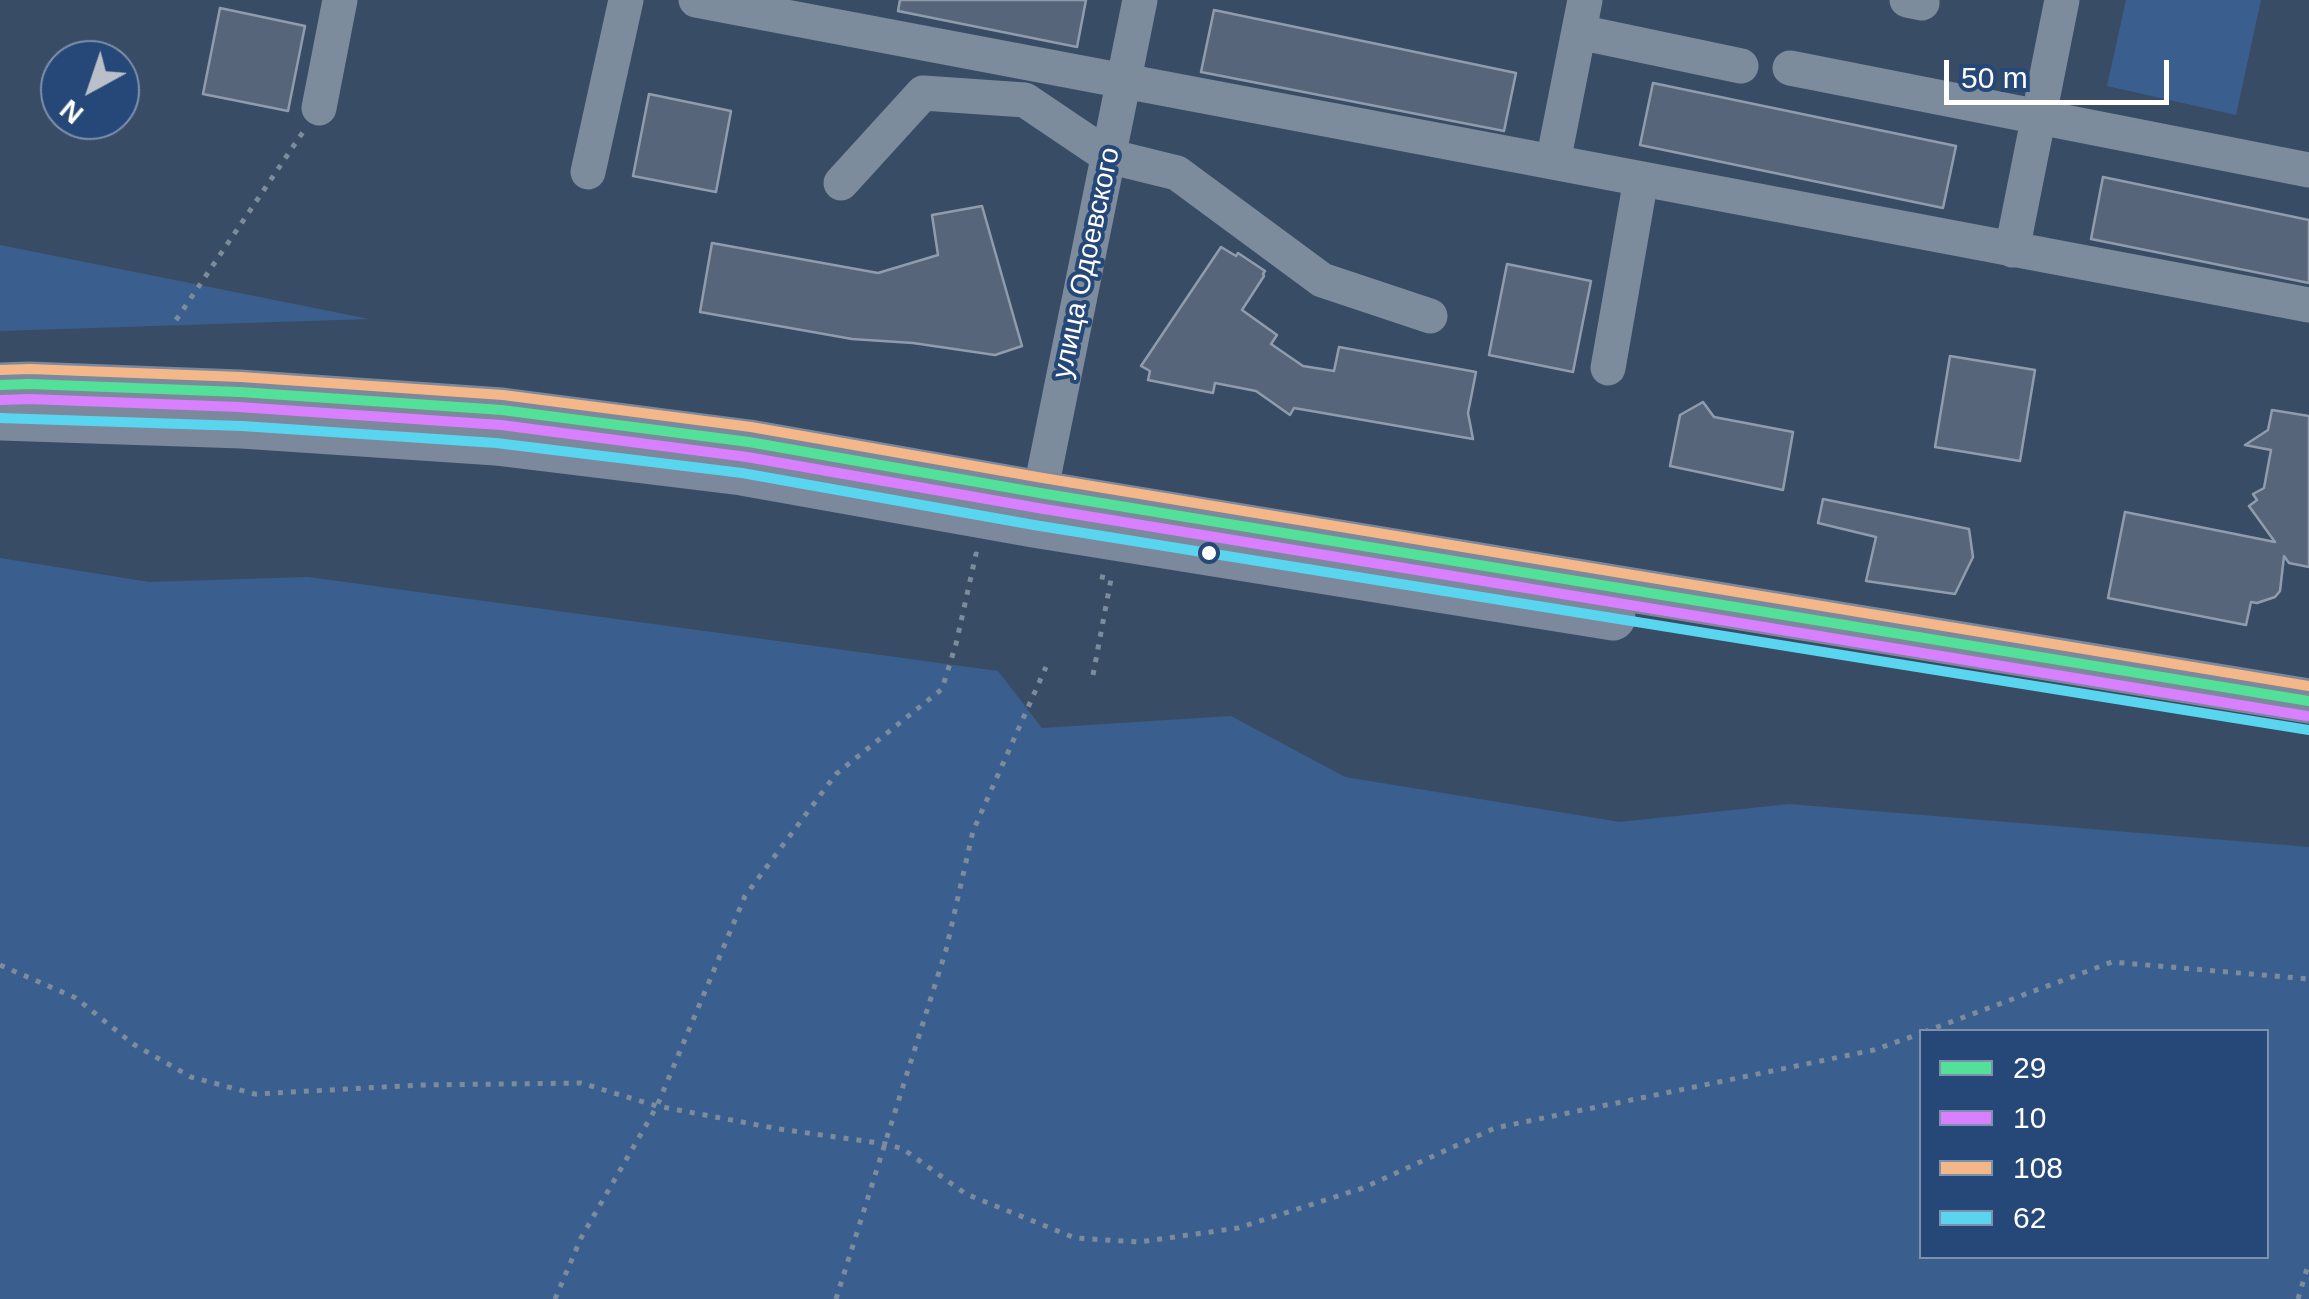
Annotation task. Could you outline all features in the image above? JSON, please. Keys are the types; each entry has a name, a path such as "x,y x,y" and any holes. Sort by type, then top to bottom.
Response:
{"main road":[{"path":"0,385 240,392 502,410 749,442 1037,509 2309,730"},
{"path":"0,418 242,426 496,444 1037,509 2309,701"}],"street":[{"path":"319,108 340,0"},
{"path":"588,172 626,0"},
{"path":"696,0 2309,305"},
{"name":"улица Одоевского","path":"1037,509 1140,0"},
{"path":"1908,0 1922,0"},
{"path":"2012,250 2062,0"},
{"path":"1552,162 1582,16 1741,66"},
{"path":"1790,68 2309,170"},
{"path":"841,182 923,93 1025,100 1108,156 1177,173 1322,280 1430,316"},
{"path":"1608,368 1641,178"}],"path":[{"path":"176,320 319,108"},
{"path":"554,1299 581,1238 657,1106 745,896 836,774 942,689 976,554 995,558"},
{"path":"1092,575 1112,579 1093,675"},
{"path":"836,1299 946,950 973,831 1046,667"},
{"path":"1931,1029 2112,962 2309,979"},
{"path":"0,965 76,998 133,1044 191,1077 255,1094 581,1082 657,1106 886,1144 903,1149 966,1194 1075,1238 1138,1242 1256,1223 1364,1188 1495,1128 1874,1050 1919,1033"},
{"path":"2298,1299 2309,1262"}],"shaded area":[{"path":"2126,0 2261,0 2236,115 2107,86"},
{"path":"0,245 369,319 0,331"},
{"path":"0,558 149,582 308,577 998,671 1042,728 1231,716 1345,777 1620,822 1789,804 2309,847 2309,1299 0,1299"}],"building":[{"path":"900,0 1086,0 1077,47 898,11"},
{"path":"220,8 305,26 288,111 203,94"},
{"path":"1214,10 1516,73 1504,131 1201,72"},
{"path":"1653,83 1956,146 1943,208 1640,145"},
{"path":"649,94 731,111 716,192 633,176"},
{"path":"2103,177 2309,220 2309,283 2091,239"},
{"path":"982,206 1022,346 995,355 852,339 700,312 712,243 878,273 938,255 932,215"},
{"path":"1221,247 1265,271 1242,310 1277,335 1271,344 1303,366 1334,371 1339,347 1476,372 1468,413 1473,439 1294,408 1290,415 1256,391 1215,383 1213,393 1148,380 1150,371 1141,366"},
{"path":"1507,264 1591,281 1573,372 1489,355"},
{"path":"1950,356 2035,370 2020,461 1935,447"},
{"path":"1703,402 1714,417 1793,432 1783,490 1670,466 1680,415"},
{"path":"2272,410 2309,416 2309,567 2289,563 2284,556 2280,591 2275,597 2251,602 2246,625 2108,598 2125,512 2275,542 2249,506 2257,500 2253,494 2264,488 2271,450 2245,445 2268,430"},
{"path":"1823,499 1969,529 1973,557 1955,594 1866,581 1876,537 1818,523"}],"transit line":[{"name":"108","path":"0,370 241,377 503,395 751,427 2309,686"},
{"name":"29","path":"0,385 240,392 502,410 749,442 2309,701"},
{"name":"10","path":"1,400 239,407 501,425 747,457 2307,716"},
{"name":"62","path":"0,418 242,426 496,443 742,473 1034,525 2309,730"}]}
